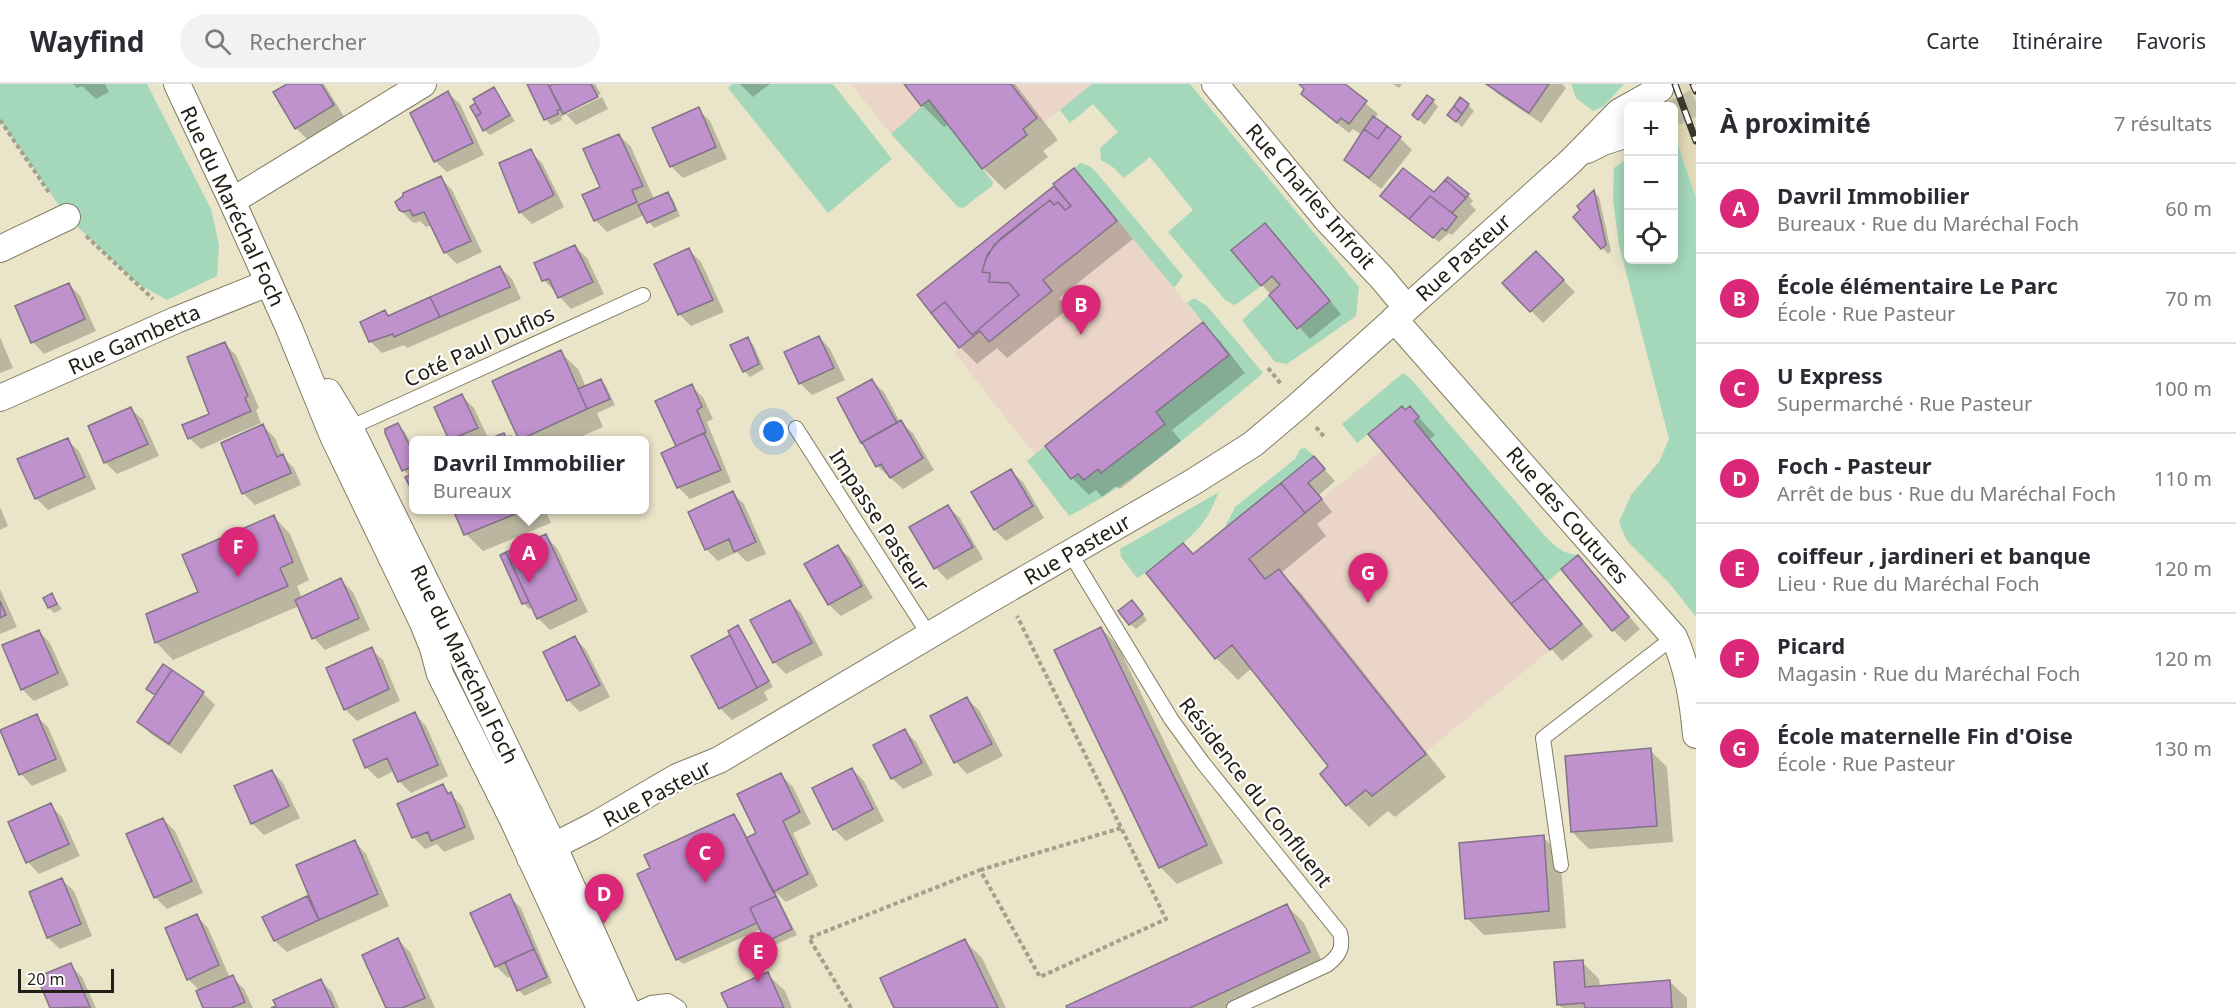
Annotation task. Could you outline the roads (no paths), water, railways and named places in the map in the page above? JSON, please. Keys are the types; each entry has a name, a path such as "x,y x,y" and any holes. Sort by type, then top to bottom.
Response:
{"street":[{"name":"Rue du Maréchal Foch","path":"177,84 289,328 554,847 626,1008"},
{"path":"232,201 423,84"},
{"name":"Rue Charles Infroit","path":"1215,84 1328,220 1381,277 1400,313"},
{"name":"Rue Pasteur","path":"530,858 554,847 677,777 720,760 929,635 1193,482 1253,444 1570,162 1619,112 1660,89"},
{"name":"Rue Pasteur","path":"1570,162 1603,142 1624,136"},
{"path":"0,249 67,218"},
{"name":"Rue Gambetta","path":"0,398 176,320 268,283"},
{"name":"Rue des Coutures","path":"1400,313 1674,637 1682,655 1693,700 1696,735"},
{"name":"Rue du Maréchal Foch","path":"342,432 423,623 451,699 530,858 600,1008"}],"lane":[{"name":"Coté Paul Duflos","path":"342,432 643,295"},
{"name":"Impasse Pasteur","path":"796,428 929,635"},
{"name":"Résidence du Confluent","path":"1070,553 1171,719 1203,763 1340,933 1341,951 1327,965 1234,1008"},
{"path":"1561,865 1543,738 1674,637"},
{"path":"640,1008 651,1003 668,1001 679,1008"}],"tunnel":[{"path":"1678,111 1696,102"}],"railway":[{"path":"1675,84 1696,141"},
{"path":"1693,84 1696,91"}],"place":[{"name":"École élémentaire Le Parc","path":"1081,335"},
{"name":"Picard","path":"238,577"},
{"name":"Davril Immobilier","path":"529,583"},
{"name":"École maternelle Fin d'Oise","path":"1368,603"},
{"name":"U Express","path":"705,883"},
{"name":"Foch - Pasteur","path":"604,924"},
{"name":"coiffeur , jardineri et banque","path":"758,982"}]}
